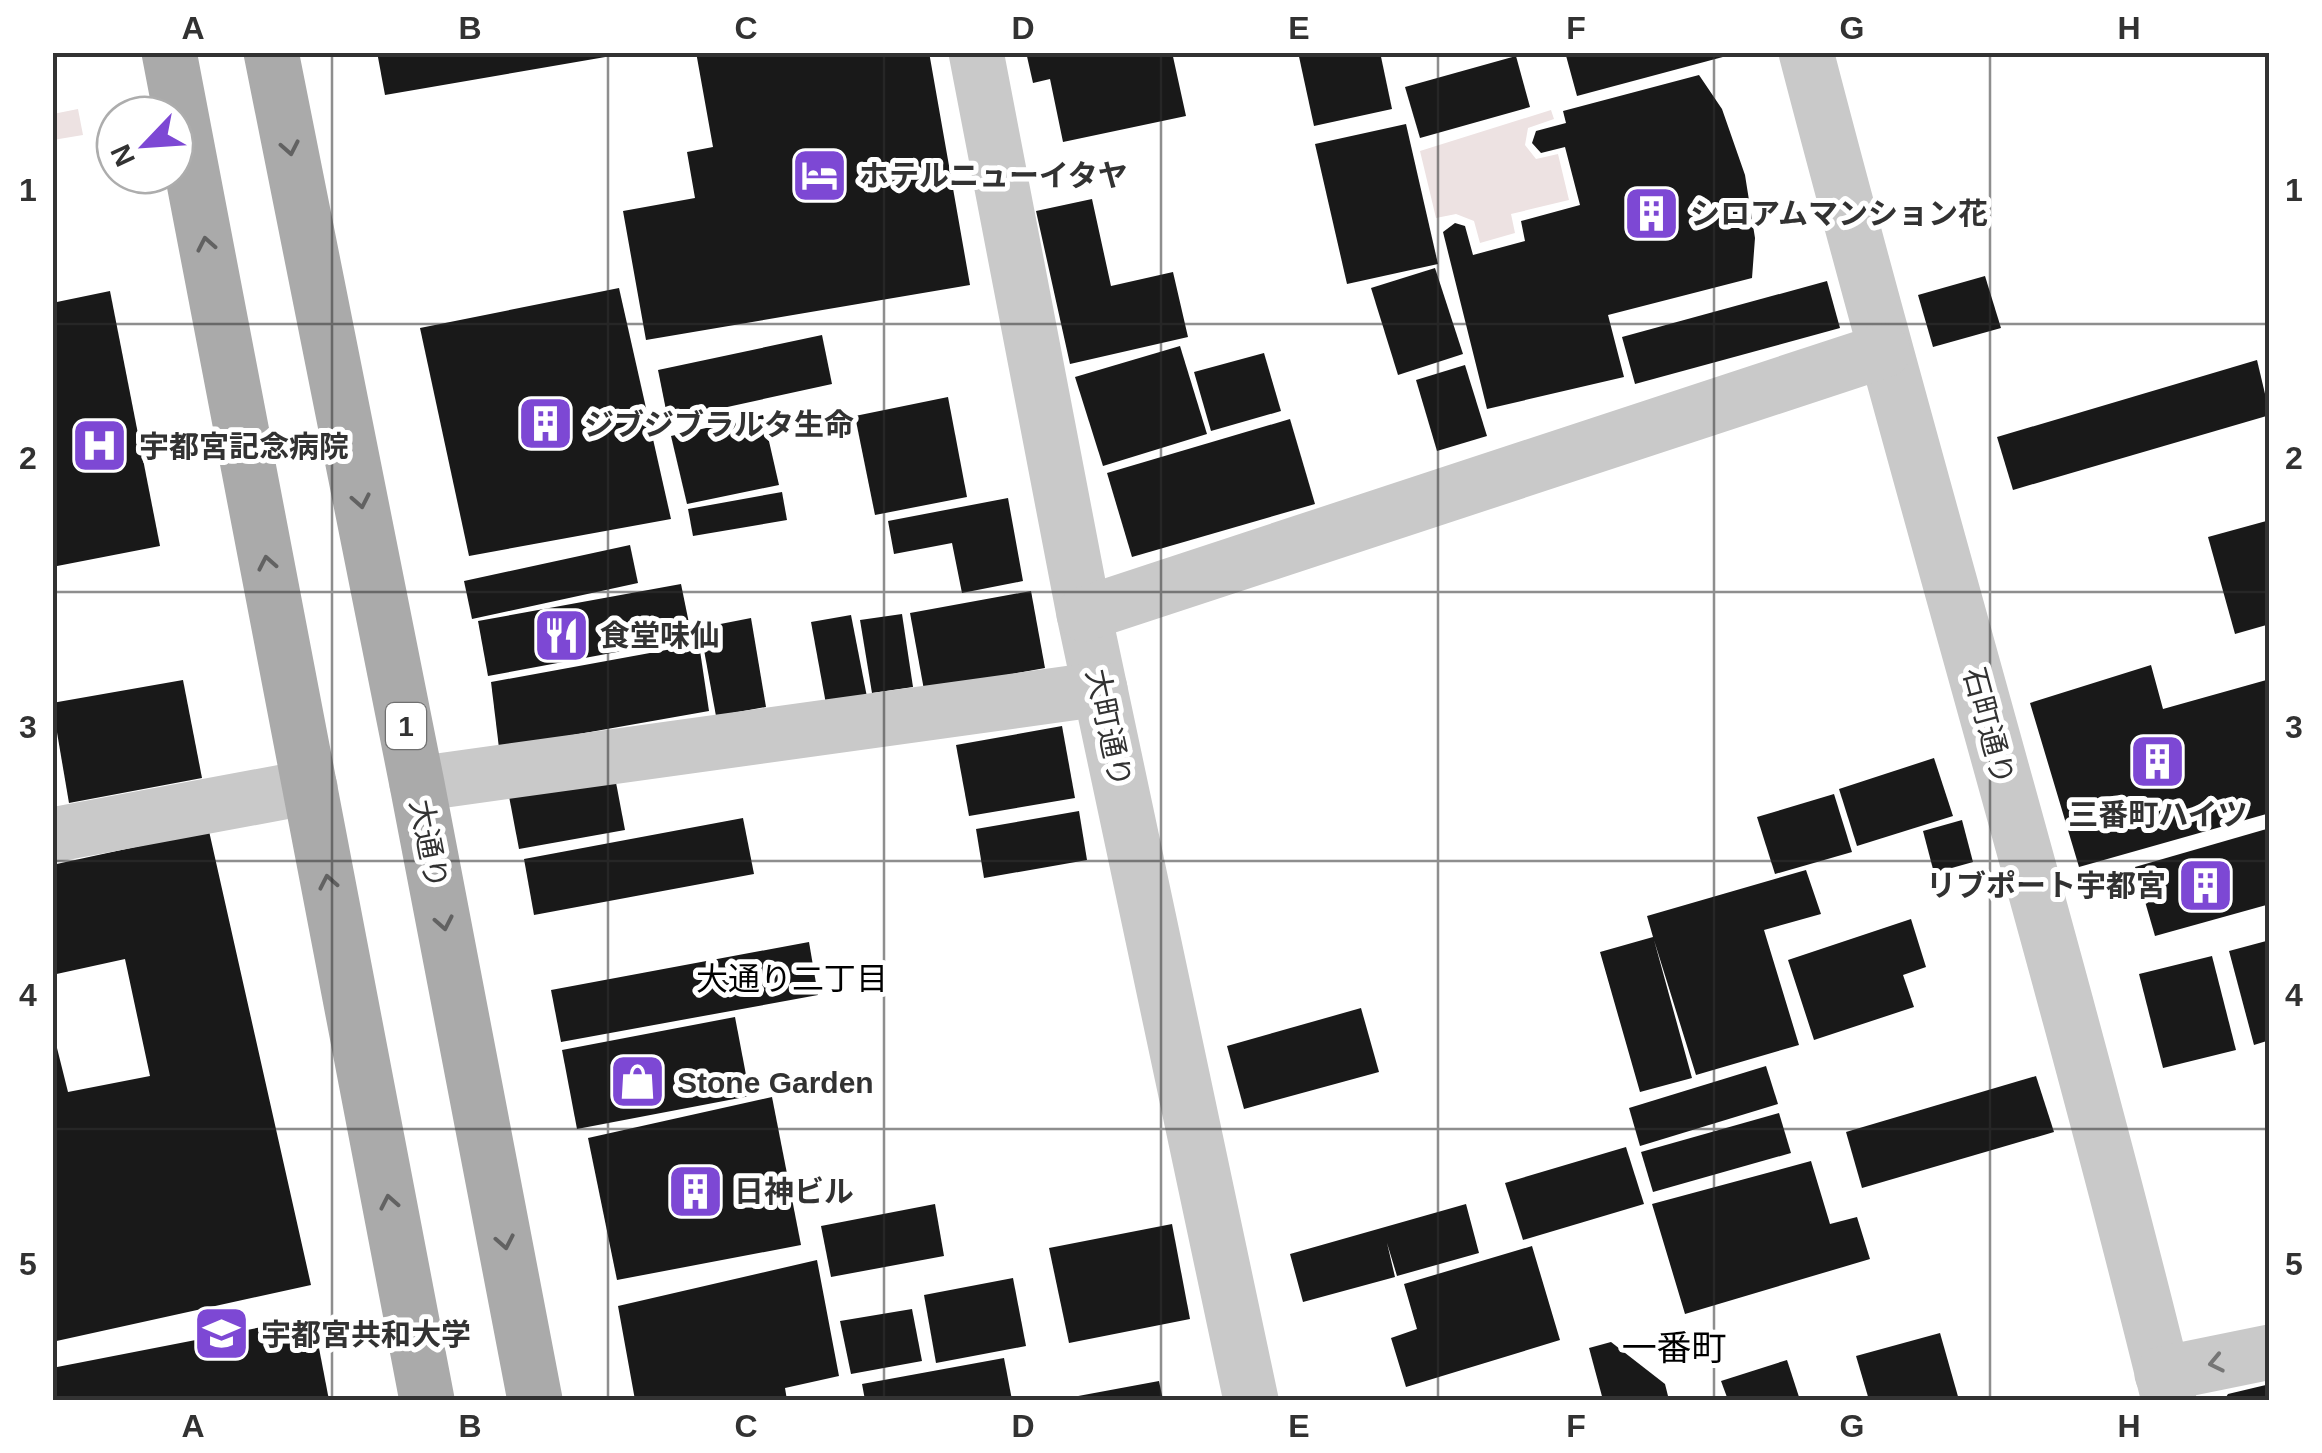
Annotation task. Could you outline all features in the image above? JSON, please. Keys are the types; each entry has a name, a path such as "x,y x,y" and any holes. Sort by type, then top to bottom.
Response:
{"main road":[{"path":"169,52 427,1400"},
{"name":"大通り","path":"271,52 535,1400"}],"street":[{"name":"大町通り","path":"976,52 1084,614 1251,1400"},
{"name":"石町通り","path":"1806,52 1883,351 1982,696 2167,1394"},
{"path":"1084,614 1883,351"},
{"path":"417,784 1100,689"},
{"path":"52,835 310,787"},
{"path":"2167,1394 2270,1352"}],"shaded area":[{"path":"78,109 83,135 53,140 53,114"},
{"path":"1551,110 1554,119 1528,128 1525,145 1536,159 1558,154 1569,200 1511,214 1515,233 1480,243 1474,221 1456,214 1436,218 1420,151"}],"building":[{"path":"377,52 617,52 617,55 385,95"},
{"name":"ホテルニューイタヤ","path":"696,52 929,52 970,285 646,340 623,211 695,198 687,152 713,147"},
{"path":"1026,52 1172,52 1186,116 1063,142 1050,79 1033,83"},
{"path":"1298,52 1380,52 1392,109 1314,126"},
{"path":"1565,52 1734,52 1734,54 1577,96"},
{"path":"1516,56 1530,107 1420,138 1405,87"},
{"name":"シロアムマンション花","path":"1699,75 1722,109 1745,175 1755,238 1752,278 1608,315 1624,377 1487,409 1443,232 1455,223 1465,226 1473,255 1525,241 1521,221 1580,205 1565,147 1541,153 1532,143 1536,131 1566,123 1563,111"},
{"path":"1406,124 1438,264 1347,284 1315,144"},
{"path":"1092,199 1111,286 1173,272 1188,337 1070,364 1036,211"},
{"path":"1435,268 1463,354 1398,375 1371,288"},
{"path":"1985,276 2001,328 1933,347 1918,295"},
{"path":"1827,281 1840,328 1635,384 1622,337"},
{"name":"ジブジブラルタ生命","path":"619,288 671,519 469,556 420,328"},
{"path":"110,291 160,546 52,567 52,303"},
{"path":"822,335 832,384 668,420 658,370"},
{"path":"1180,346 1207,434 1103,466 1075,377"},
{"path":"1264,353 1281,411 1211,431 1194,372"},
{"path":"2257,360 2270,415 2013,490 1997,437"},
{"path":"1465,365 1487,436 1437,451 1416,380"},
{"path":"948,397 967,497 875,515 855,416"},
{"path":"763,415 779,485 687,504 671,436"},
{"path":"1290,419 1315,504 1132,557 1107,473"},
{"path":"782,492 787,520 693,536 688,509"},
{"path":"1008,498 1023,581 962,593 952,543 894,554 888,521"},
{"path":"2270,520 2270,624 2235,634 2208,537"},
{"path":"630,545 638,583 472,619 464,581"},
{"path":"681,584 692,638 488,676 478,621"},
{"path":"1031,591 1045,668 924,690 910,613"},
{"path":"902,614 913,687 872,693 860,620"},
{"path":"851,615 867,697 826,704 811,622"},
{"path":"751,618 766,707 716,716 700,628"},
{"path":"699,644 709,711 499,748 491,682"},
{"name":"三番町ハイツ","path":"2151,665 2163,709 2270,679 2270,813 2079,867 2030,703"},
{"path":"183,680 202,778 69,803 52,703"},
{"path":"1062,726 1075,798 969,816 956,745"},
{"path":"1934,758 1953,816 1857,846 1839,789"},
{"path":"614,772 625,830 519,849 508,791"},
{"path":"1834,794 1852,852 1775,874 1757,817"},
{"path":"1079,811 1087,860 984,878 976,829"},
{"path":"743,818 754,874 534,915 524,859"},
{"path":"1962,820 1973,862 1934,873 1923,831"},
{"name":"リブポート宇都宮","path":"2270,828 2270,904 2155,936 2135,867"},
{"path":"209,831 311,1285 52,1342 52,1028 68,1092 150,1076 125,959 52,975 52,865"},
{"path":"1806,870 1821,914 1764,930 1799,1045 1696,1075 1654,940 1692,1078 1640,1092 1600,952 1653,937 1647,916"},
{"path":"1911,919 1926,967 1903,975 1914,1007 1814,1040 1788,960"},
{"path":"2270,940 2270,1040 2254,1045 2229,951"},
{"path":"809,942 818,995 561,1042 551,990"},
{"path":"2212,956 2236,1050 2163,1068 2139,974"},
{"path":"1361,1008 1379,1072 1244,1109 1227,1046"},
{"path":"735,1017 750,1096 577,1129 562,1050"},
{"path":"1766,1066 1778,1104 1640,1146 1629,1108"},
{"path":"2036,1076 2054,1132 1862,1188 1846,1132"},
{"name":"日神ビル","path":"772,1097 801,1245 617,1280 588,1138"},
{"path":"1779,1113 1791,1153 1653,1192 1641,1152"},
{"path":"1626,1147 1644,1204 1523,1240 1505,1183"},
{"path":"1811,1161 1830,1224 1857,1217 1870,1259 1685,1314 1652,1204"},
{"path":"935,1204 944,1256 831,1277 821,1226"},
{"path":"1466,1204 1479,1253 1397,1276 1387,1243 1395,1277 1303,1302 1290,1254"},
{"path":"1172,1224 1190,1319 1069,1343 1049,1248"},
{"path":"1532,1246 1560,1340 1406,1387 1391,1338 1417,1329 1404,1284"},
{"path":"817,1260 839,1376 785,1388 787,1400 635,1400 618,1306"},
{"path":"1013,1278 1026,1346 936,1363 924,1295"},
{"path":"912,1309 922,1361 851,1374 840,1321"},
{"name":"宇都宮共和大学","path":"313,1317 329,1400 52,1400 52,1368"},
{"path":"1940,1333 1959,1400 1869,1400 1856,1356"},
{"path":"1611,1342 1665,1384 1669,1400 1603,1400 1589,1348"},
{"path":"1004,1358 1012,1400 865,1400 862,1384"},
{"path":"1787,1360 1800,1400 1728,1400 1721,1381"},
{"path":"1159,1381 1163,1400 1062,1400 1062,1399"},
{"path":"2270,1384 2270,1400 2224,1400 2228,1394"}],"place":[{"name":"ホテルニューイタヤ","path":"820,175"},
{"name":"シロアムマンション花","path":"1651,213"},
{"name":"ジブジブラルタ生命","path":"545,424"},
{"name":"宇都宮記念病院","path":"100,446"},
{"name":"食堂味仙","path":"561,635"},
{"name":"三番町ハイツ","path":"2158,761"},
{"name":"リブポート宇都宮","path":"2205,885"},
{"name":"Stone Garden","path":"638,1082"},
{"name":"日神ビル","path":"695,1191"},
{"name":"宇都宮共和大学","path":"222,1334"}],"district":[{"name":"大通り二丁目","path":"792,979"},
{"name":"一番町","path":"1674,1347"}]}
